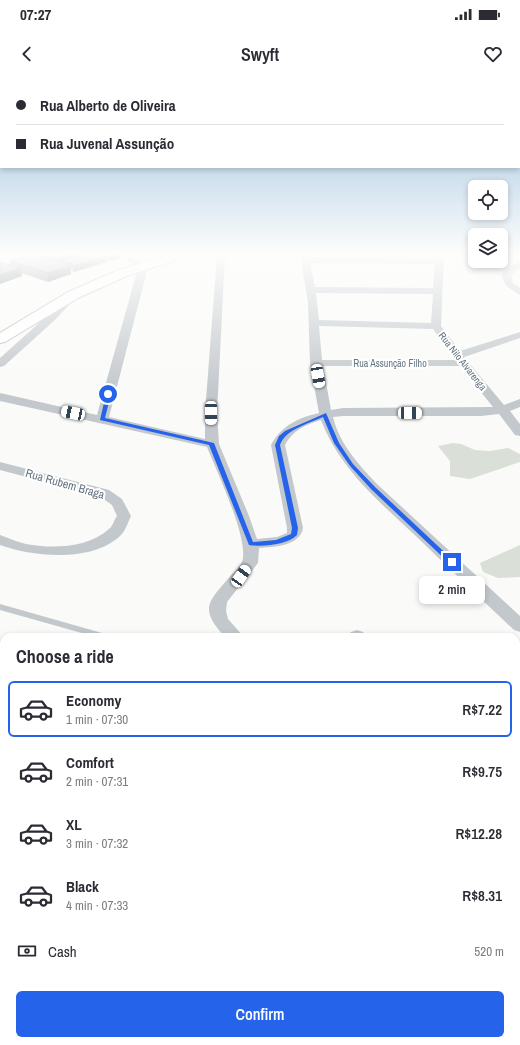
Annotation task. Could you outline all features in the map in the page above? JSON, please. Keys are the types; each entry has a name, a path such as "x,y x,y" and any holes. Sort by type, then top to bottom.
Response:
{"main road":[{"path":"36,316 45,300"},
{"path":"0,339 64,300"}],"street":[{"path":"0,364 52,317 68,300"},
{"path":"102,419 134,300"},
{"path":"218,300 211,413 212,444 251,544 250,564 219,601 217,611 220,621 231,633"},
{"path":"312,300 316,363 324,414 337,443 352,465 373,488 520,626"},
{"name":"Rua Nilo Alvarenga","path":"437,300 436,326 520,432"},
{"path":"313,323 436,326"},
{"name":"Rua Assunção Filho","path":"316,363 461,359 520,335"},
{"path":"0,397 212,444"},
{"path":"251,544 276,542 288,539 294,535 295,528 278,445 281,437 287,432 324,414 363,412 457,413 502,410 520,403"},
{"name":"Rua Rubem Braga","path":"0,466 104,493 116,500 122,508 124,516 115,532 98,542 76,548 54,552 35,550 0,540"}],"lane":[{"path":"0,607 92,633"}],"shaded area":[{"path":"453,443 461,444 475,450 490,451 508,448 520,454 520,462 470,479 450,476 450,461 438,446"},
{"path":"520,545 520,577 498,578 483,572 480,563"}],"route":[{"path":"108,394 102,419 212,444 242,516 251,544 276,542 288,539 294,535 295,528 278,445 281,437 287,432 324,414 337,443 352,465 373,488 452,562"}]}
